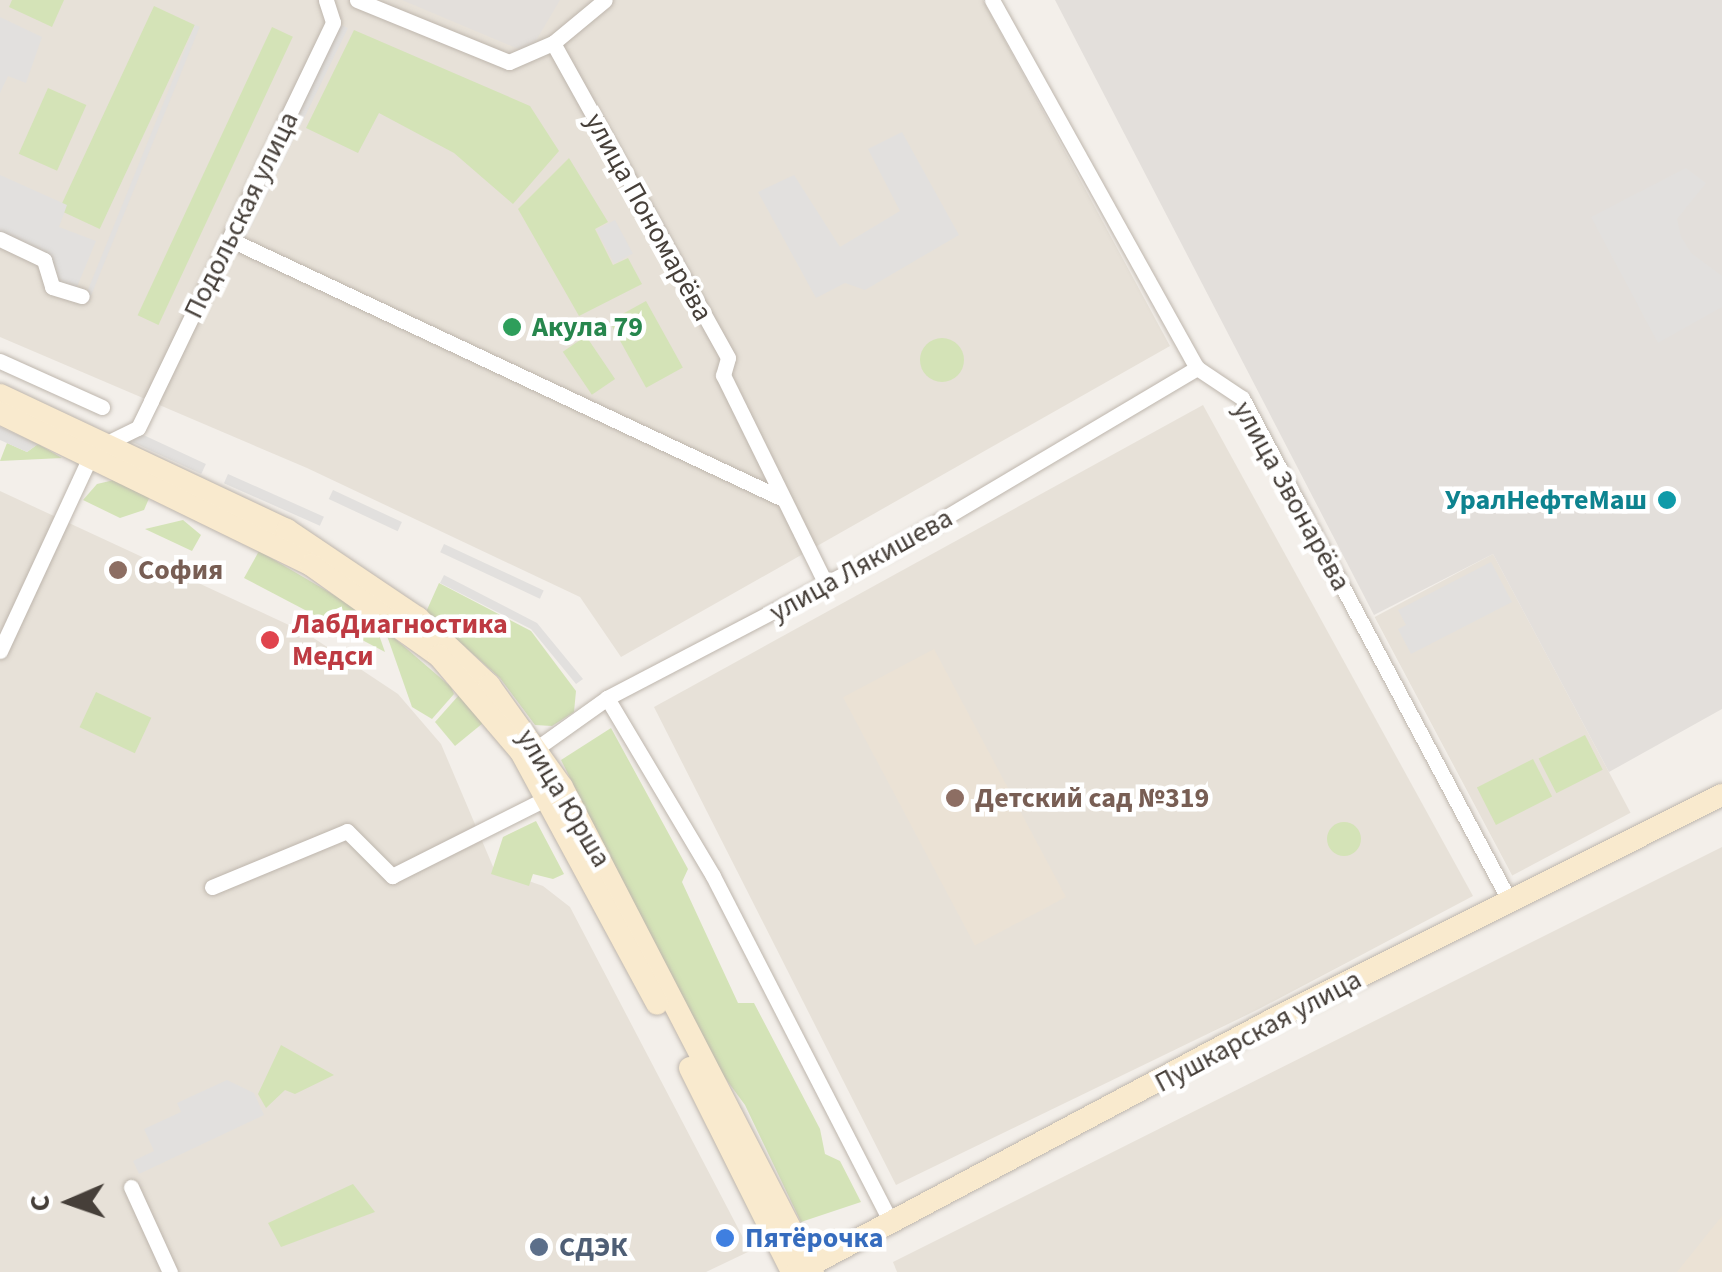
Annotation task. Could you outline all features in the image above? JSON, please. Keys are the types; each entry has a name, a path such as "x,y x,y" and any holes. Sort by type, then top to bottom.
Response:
{"main road":[{"name":"улица Юрша","path":"0,395 311,565 407,629 475,692 531,752 803,1270"},
{"name":"улица Юрша","path":"0,414 99,449"},
{"name":"Пушкарская улица","path":"803,1270 1510,900 1722,794"}],"street":[{"name":"Подольская улица","path":"99,449 138,428 333,22 326,0"},
{"path":"357,0 483,56 508,62 552,43 605,0"},
{"name":"улица Звонарёва","path":"996,2 1198,368 1239,393 1510,900"},
{"name":"улица Пономарёва","path":"552,43 728,358 723,375 826,584"},
{"path":"229,239 783,499"},
{"path":"0,240 44,260 52,287 82,296"},
{"path":"0,362 102,407"},
{"name":"улица Лякишева","path":"531,752 607,698 826,584 1198,368"},
{"path":"0,650 99,449"},
{"path":"607,698 713,876 892,1222"},
{"path":"212,887 347,832 392,876 554,794"},
{"path":"132,1187 170,1272"}],"shaded area":[{"path":"0,0 983,0 1170,346 621,657 580,597 307,468 0,337"},
{"path":"402,0 560,0 534,44 521,50"},
{"path":"1055,0 1722,0 1722,709 1609,772 1493,554 1374,615"},
{"path":"0,17 42,37 26,83 8,76 0,93"},
{"path":"327,19 348,28 242,245 236,242"},
{"path":"195,25 200,27 90,299 85,298"},
{"path":"902,132 959,235 865,290 845,283 816,298 758,192 794,175 840,247 900,211 868,149"},
{"path":"1686,168 1706,183 1677,219 1681,237 1691,253 1722,276 1722,307 1658,343 1591,217"},
{"path":"0,175 67,205 59,227 96,241 74,294 52,287 44,260 0,239"},
{"path":"615,220 633,254 614,263 596,230"},
{"path":"1203,405 1473,896 1257,1010 896,1185 654,707"},
{"path":"0,427 38,444 27,452 0,440"},
{"path":"137,432 206,464 201,474 132,442"},
{"path":"228,474 324,517 320,526 224,483"},
{"path":"333,490 402,522 398,531 329,499"},
{"path":"0,491 306,633 398,694 441,744 494,869 543,886 570,907 750,1251 706,1272 0,1272"},
{"path":"444,544 544,590 540,599 440,552"},
{"path":"1493,554 1631,813 1512,876 1375,617"},
{"path":"1491,562 1512,602 1411,654 1398,629 1406,625 1398,610"},
{"path":"444,575 537,623 583,679 576,684 531,629 440,583"},
{"name":"Детский сад №319","path":"934,649 1066,897 975,945 843,697"},
{"path":"1722,847 1722,1272 897,1272 893,1262"},
{"path":"227,1080 254,1093 264,1115 139,1174 133,1161 154,1151 144,1129 181,1112 177,1103"},
{"path":"1722,1216 1722,1272 1677,1272"}],"green space":[{"path":"12,0 64,0 52,27 9,7"},
{"path":"154,6 195,25 100,229 59,210"},
{"path":"272,27 293,37 158,325 138,315"},
{"path":"354,30 530,106 559,151 513,204 454,153 379,113 358,153 306,128"},
{"path":"48,88 86,105 57,171 19,154"},
{"path":"569,158 608,222 595,229 613,265 628,258 642,284 579,316 518,209"},
{"path":"646,301 683,367 646,388 609,321"},
{"path":"586,336 615,379 592,395 563,352"},
{"path":"942,338 957,345 964,360 957,375 942,382 927,375 920,360 927,345"},
{"path":"7,443 27,452 38,444 62,458 0,461"},
{"path":"114,480 150,496 144,510 120,518 83,500 97,484"},
{"path":"183,520 201,535 192,551 145,529"},
{"path":"259,551 373,618 385,652 244,578"},
{"path":"439,583 531,631 576,691 574,712 552,726 535,725 500,678 426,612"},
{"path":"385,630 451,687 454,694 432,719 412,707"},
{"path":"96,692 151,718 135,753 80,727"},
{"path":"459,695 483,723 455,746 435,722"},
{"path":"611,728 688,869 682,882 738,1003 754,1003 820,1129 825,1154 840,1161 861,1202 801,1222 745,1105 714,1063 561,760"},
{"path":"1585,735 1603,770 1556,793 1539,759"},
{"path":"1533,759 1552,796 1496,825 1477,788"},
{"path":"536,821 564,874 553,879 533,874 529,886 491,874 503,837"},
{"path":"1344,822 1356,827 1361,839 1356,851 1344,856 1332,851 1327,839 1332,827"},
{"path":"281,1045 334,1075 295,1094 285,1090 266,1108 258,1094"},
{"path":"353,1184 375,1212 281,1247 268,1223"}],"place":[{"name":"Акула 79","path":"512,327"},
{"name":"УралНефтеМаш","path":"1667,500"},
{"name":"София","path":"118,570"},
{"name":"ЛабДиагностика Медси","path":"270,640"},
{"name":"Детский сад №319","path":"955,798"},
{"name":"Пятёрочка","path":"725,1238"},
{"name":"СДЭК","path":"539,1247"}]}
